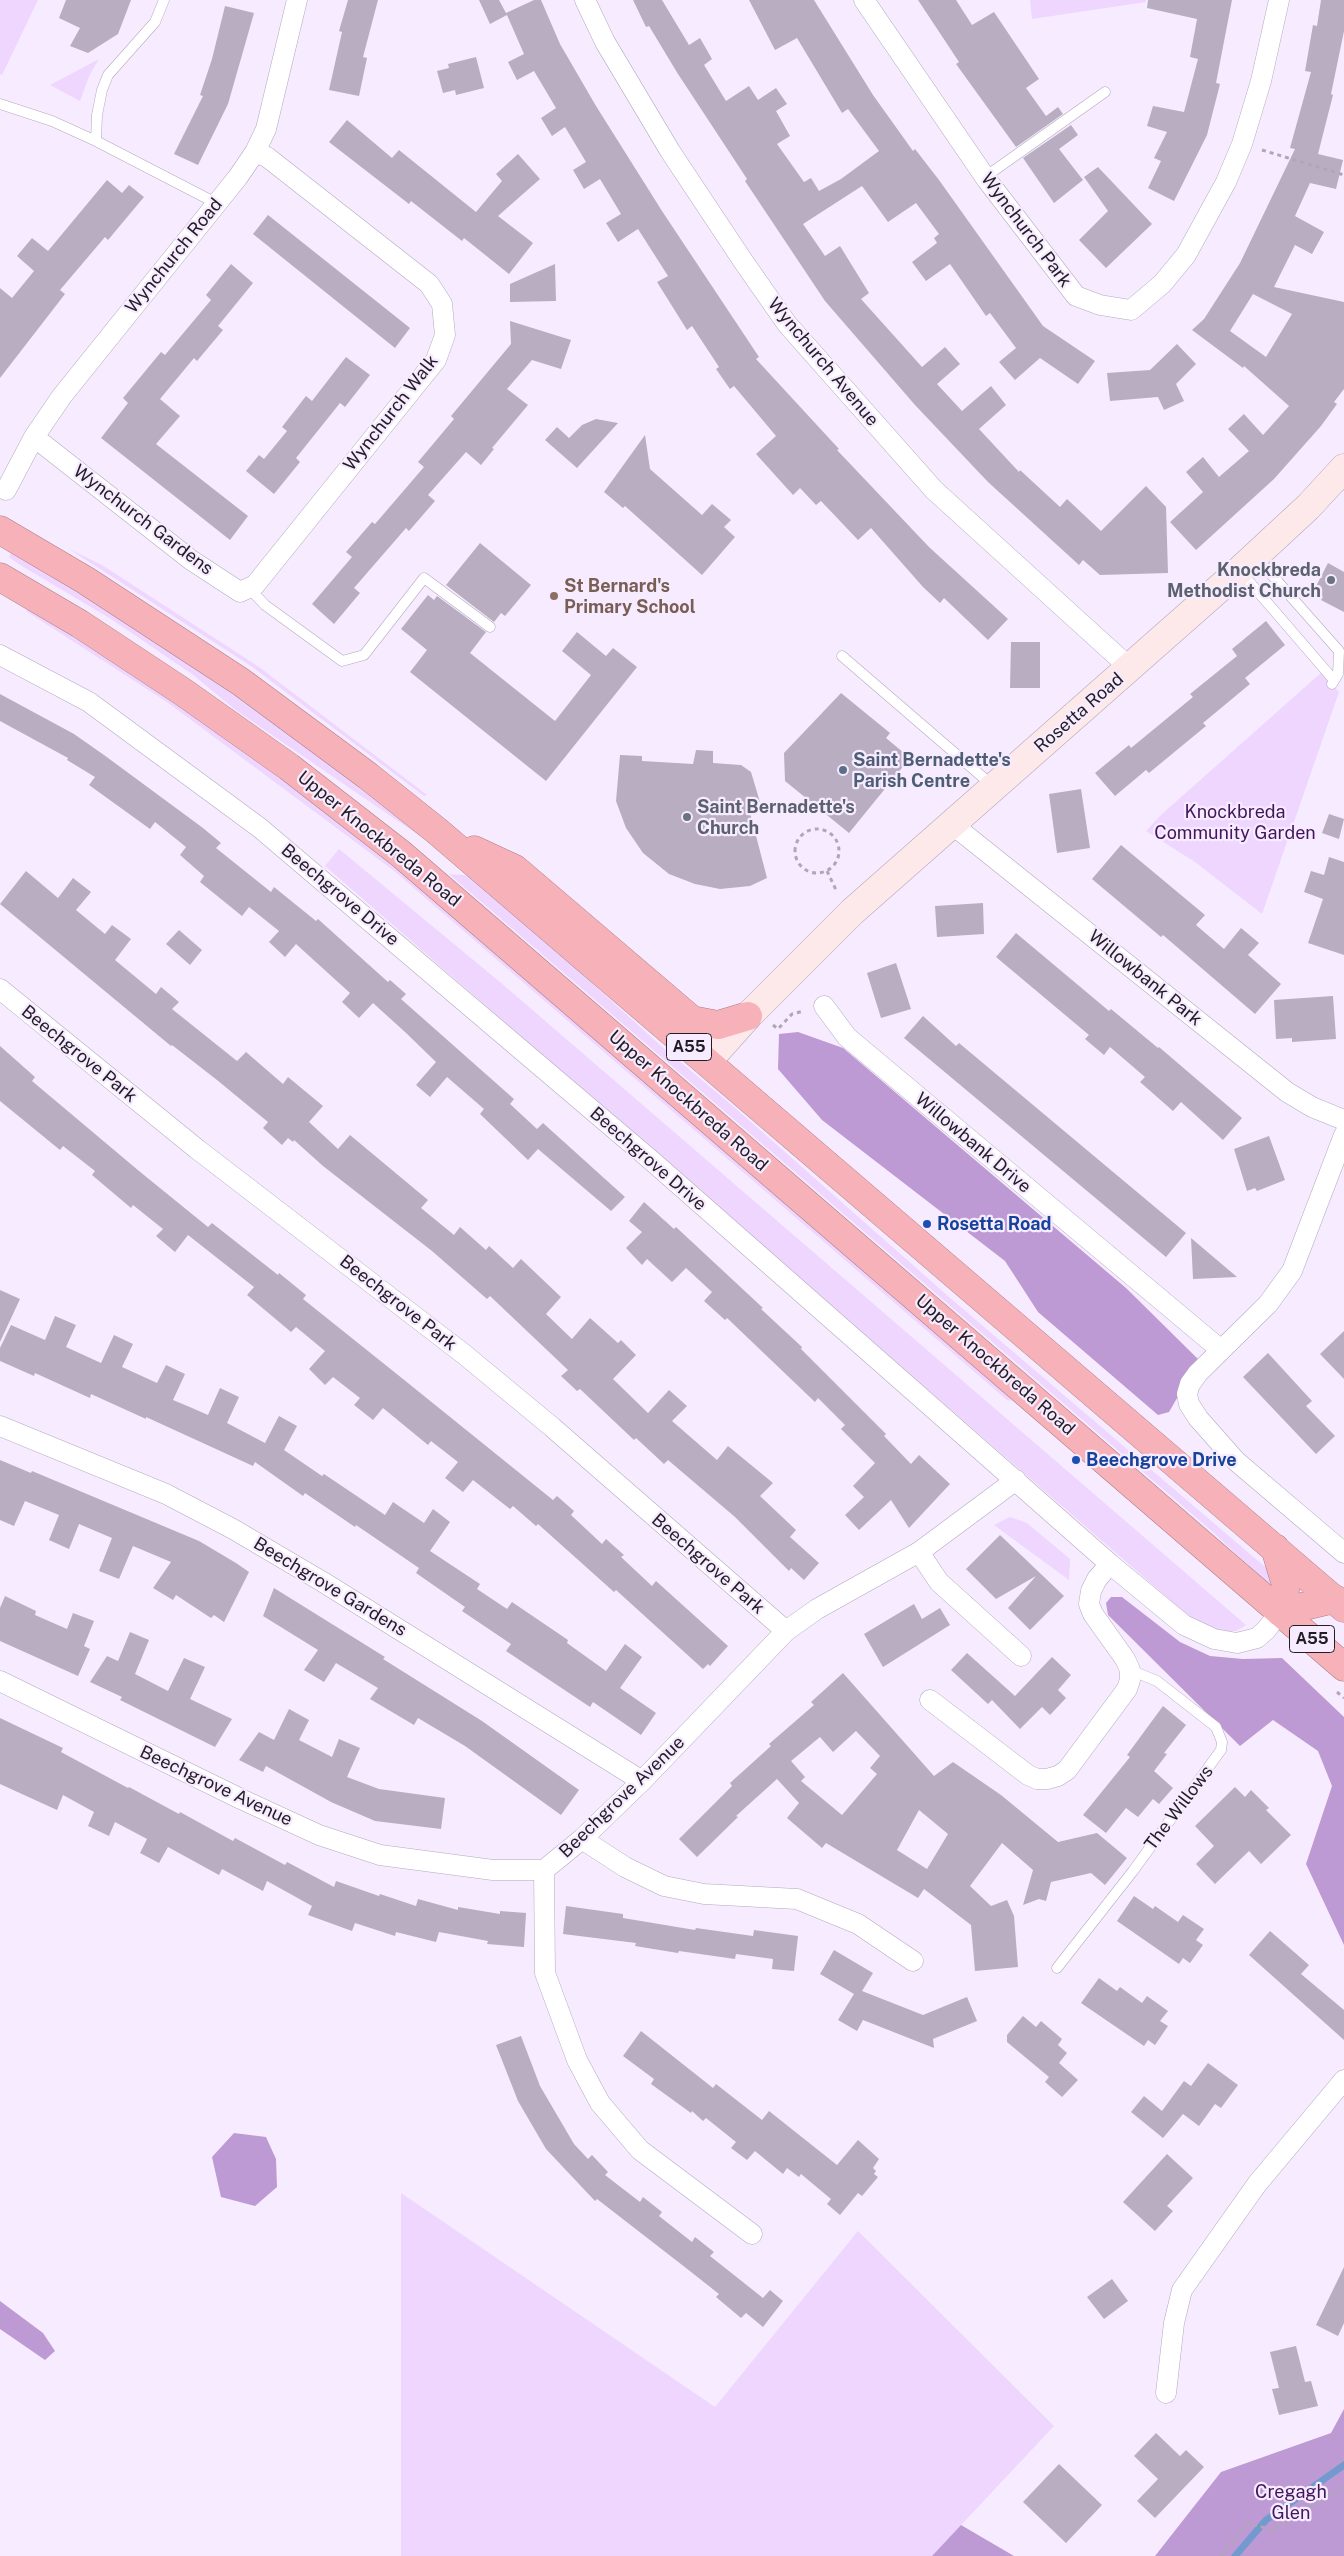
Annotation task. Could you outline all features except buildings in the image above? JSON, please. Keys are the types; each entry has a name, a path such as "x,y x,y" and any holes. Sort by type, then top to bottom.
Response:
{"highway":[{"name":"A55","path":"0,530 85,580 241,682 368,776 437,831 1339,1604"},
{"name":"Upper Knockbreda Road","path":"0,577 80,624 184,692 288,767 402,854 1344,1667"},
{"path":"437,831 515,869 692,1020 718,1026 748,1016"},
{"path":"1274,1548 1286,1585 1280,1612 1339,1604"}],"street":[{"name":"Wynchurch Road","path":"6,490 34,437 62,396 238,177 255,152 266,129 297,0"},
{"name":"Wynchurch Avenue","path":"585,0 605,42 670,151 787,324 934,490 1130,668"},
{"name":"Wynchurch Park","path":"864,0 985,177 1076,296 1100,306 1131,310 1162,284 1186,255 1226,182 1242,144 1261,80 1279,0"},
{"name":"Wynchurch Walk","path":"252,586 436,360 445,335 442,304 429,284 267,157 255,152"},
{"name":"Wynchurch Gardens","path":"34,437 191,560 240,592 252,586"},
{"name":"Rosetta Road","path":"707,1062 748,1016 852,912 953,825 1248,563 1308,507 1344,468"},
{"name":"Beechgrove Drive","path":"0,655 89,702 260,828 622,1136 1110,1564 1184,1625 1214,1639 1238,1643 1248,1642 1266,1630 1280,1612"},
{"name":"Willowbank Park","path":"953,825 1287,1092 1312,1107 1344,1120"},
{"name":"Beechgrove Park","path":"0,989 181,1136 465,1356 552,1427 786,1631"},
{"name":"Willowbank Drive","path":"824,1006 847,1037 1221,1350"},
{"path":"1344,1135 1292,1271 1268,1304 1221,1350 1190,1384 1187,1394 1189,1404 1198,1418 1236,1460 1344,1553"},
{"name":"Beechgrove Gardens","path":"0,1426 166,1494 233,1529 323,1582 642,1781"},
{"name":"Beechgrove Avenue","path":"0,1681 319,1835 380,1855 493,1870 544,1870 582,1839 642,1781 786,1631 818,1609 919,1552 1016,1480"},
{"path":"919,1552 939,1582 1021,1656"},
{"path":"930,1700 1028,1775 1047,1780 1058,1776 1074,1762 1127,1689 1130,1670 1117,1646 1092,1614 1089,1604 1091,1591 1097,1579 1110,1564"},
{"path":"582,1839 625,1867 664,1886 704,1894 797,1899 858,1924 913,1961"},
{"path":"544,1870 545,1973 577,2060 600,2102 640,2150 752,2234"},
{"path":"1166,2392 1174,2323 1182,2290 1258,2184 1344,2080"}],"lane":[{"path":"96,140 99,106 108,75 155,22 164,0"},
{"path":"985,177 1105,92"},
{"path":"0,104 52,121 96,140 216,202"},
{"path":"1248,563 1339,651 1338,674 1332,682 1248,563"},
{"path":"252,586 265,605 342,661 364,655 424,578 490,627"},
{"path":"842,656 995,787"},
{"name":"The Willows","path":"1057,1968 1133,1871 1221,1750 1222,1742 1216,1727 1157,1682 1130,1670"}],"path":[{"path":"1242,144 1344,175"},
{"path":"820,828 827,830 837,840 839,854 837,861 827,871 820,873 805,870 796,858 796,842 806,831 820,828"},
{"path":"778,1029 792,1014"},
{"path":"1221,2556 1248,2523 1273,2530 1344,2486"}],"green space":[{"path":"0,0 38,0 2,75 0,74"},
{"path":"1030,0 1146,0 1146,2 1032,19"},
{"path":"99,59 90,74 80,101 50,85"},
{"path":"69,549 102,565 259,667 427,795 424,796 251,666"},
{"path":"11,553 16,553 94,599 269,716 433,845 237,711 192,674 111,619 17,563 9,557"},
{"path":"29,609 166,695 264,765 413,882 1003,1389 1012,1401 1007,1400 393,870 167,702 26,611"},
{"name":"Knockbreda Community Garden","path":"1322,672 1339,692 1262,914 1195,862 1146,831 1162,814"},
{"path":"339,849 500,982 1246,1625 1236,1631 1218,1631 1192,1619 325,866"},
{"path":"449,874 474,876 660,1045 734,1107 949,1297 1271,1572 1272,1582 1268,1583 1262,1578 1214,1533"},
{"path":"798,1032 843,1048 1126,1288 1199,1360 1169,1412 1158,1415 1038,1312 1005,1261 822,1120 778,1069 779,1034"},
{"path":"1010,1517 1027,1523 1070,1559 1069,1580 994,1525"},
{"path":"1111,1597 1122,1597 1180,1642 1210,1656 1243,1659 1282,1658 1344,1717 1344,1945 1306,1864 1332,1786 1318,1751 1273,1720 1240,1746 1108,1615 1106,1603"},
{"path":"234,2133 266,2137 276,2159 277,2187 255,2206 221,2197 212,2157"},
{"path":"401,2193 715,2407 858,2231 1054,2426 932,2556 401,2556"},
{"path":"0,2301 43,2333 55,2351 45,2360 0,2329"},
{"name":"Cregagh Glen","path":"1344,2409 1344,2556 1155,2556 1221,2472 1331,2433"},
{"path":"961,2525 1014,2556 932,2556"}],"waterway":[{"name":"Cregagh Glen","path":"1235,2556 1266,2520 1344,2465"}],"place":[{"name":"Knockbreda Methodist Church","path":"1331,580"},
{"name":"St Bernard's Primary School","path":"554,596"},
{"name":"Saint Bernadette's Parish Centre","path":"843,770"},
{"name":"Saint Bernadette's Church","path":"687,817"},
{"name":"Rosetta Road","path":"927,1224"},
{"name":"Beechgrove Drive","path":"1076,1460"}]}
